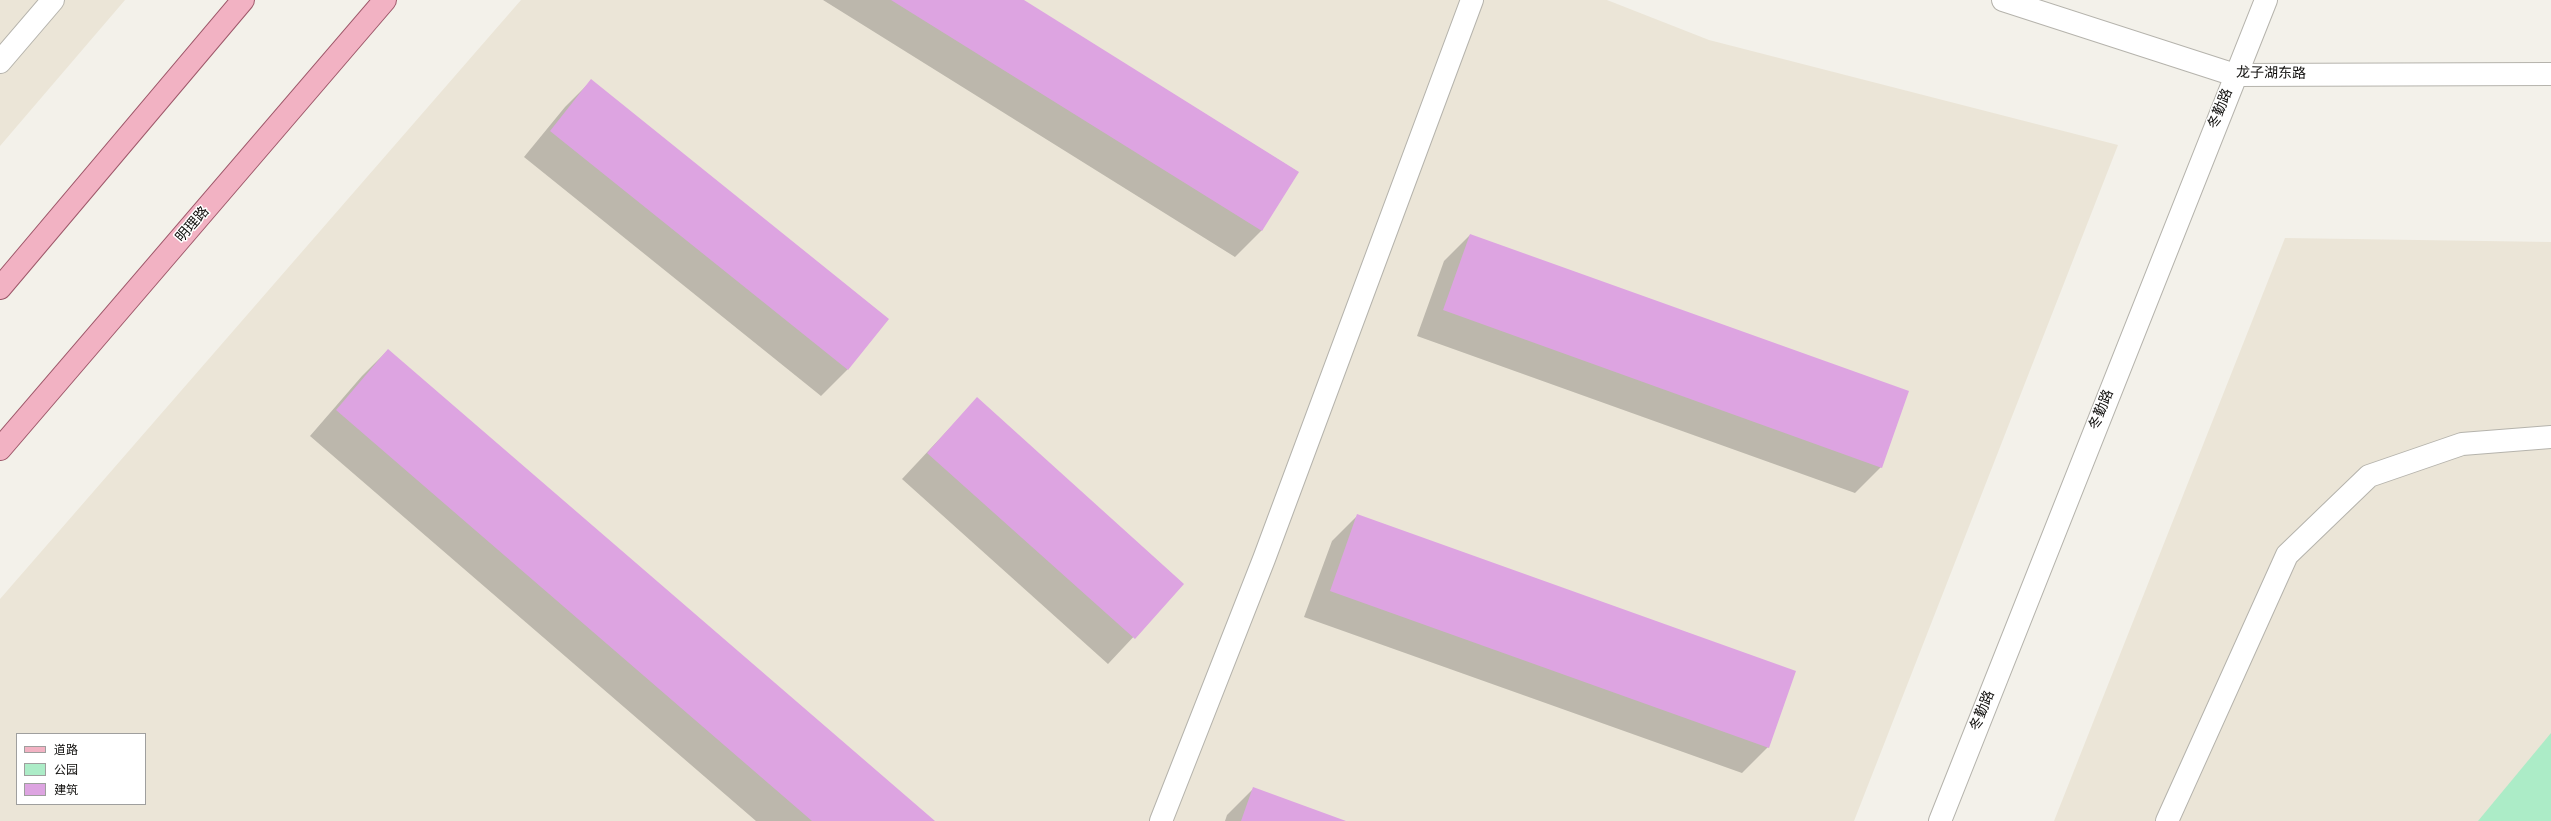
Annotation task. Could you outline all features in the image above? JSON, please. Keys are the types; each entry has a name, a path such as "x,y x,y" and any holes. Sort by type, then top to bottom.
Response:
{"main road":[{"path":"0,288 243,0"},
{"name":"明理路","path":"0,449 385,0"}],"street":[{"path":"0,62 53,0"},
{"path":"1161,821 1264,559 1472,0"},
{"name":"龙子湖东路","path":"2003,0 2235,75 2551,74"},
{"name":"冬勤路","path":"1940,821 2266,0"},
{"path":"2167,821 2287,554 2369,476 2462,444 2551,438"}],"shaded area":[{"path":"0,0 125,0 0,146"},
{"path":"521,0 1607,0 1709,40 2118,145 1854,821 0,821 0,599"},
{"path":"2285,238 2551,242 2551,821 2054,821"}],"green space":[{"path":"2551,733 2551,821 2478,821"}],"building":[{"path":"891,0 1024,0 1299,172 1262,231"},
{"path":"591,79 889,319 848,370 550,131"},
{"path":"1470,234 1909,391 1882,468 1443,310"},
{"path":"388,349 935,821 812,821 336,410"},
{"path":"977,397 1184,584 1135,639 927,453"},
{"path":"1357,514 1796,671 1769,748 1330,591"},
{"path":"1253,787 1346,821 1241,821"}]}
